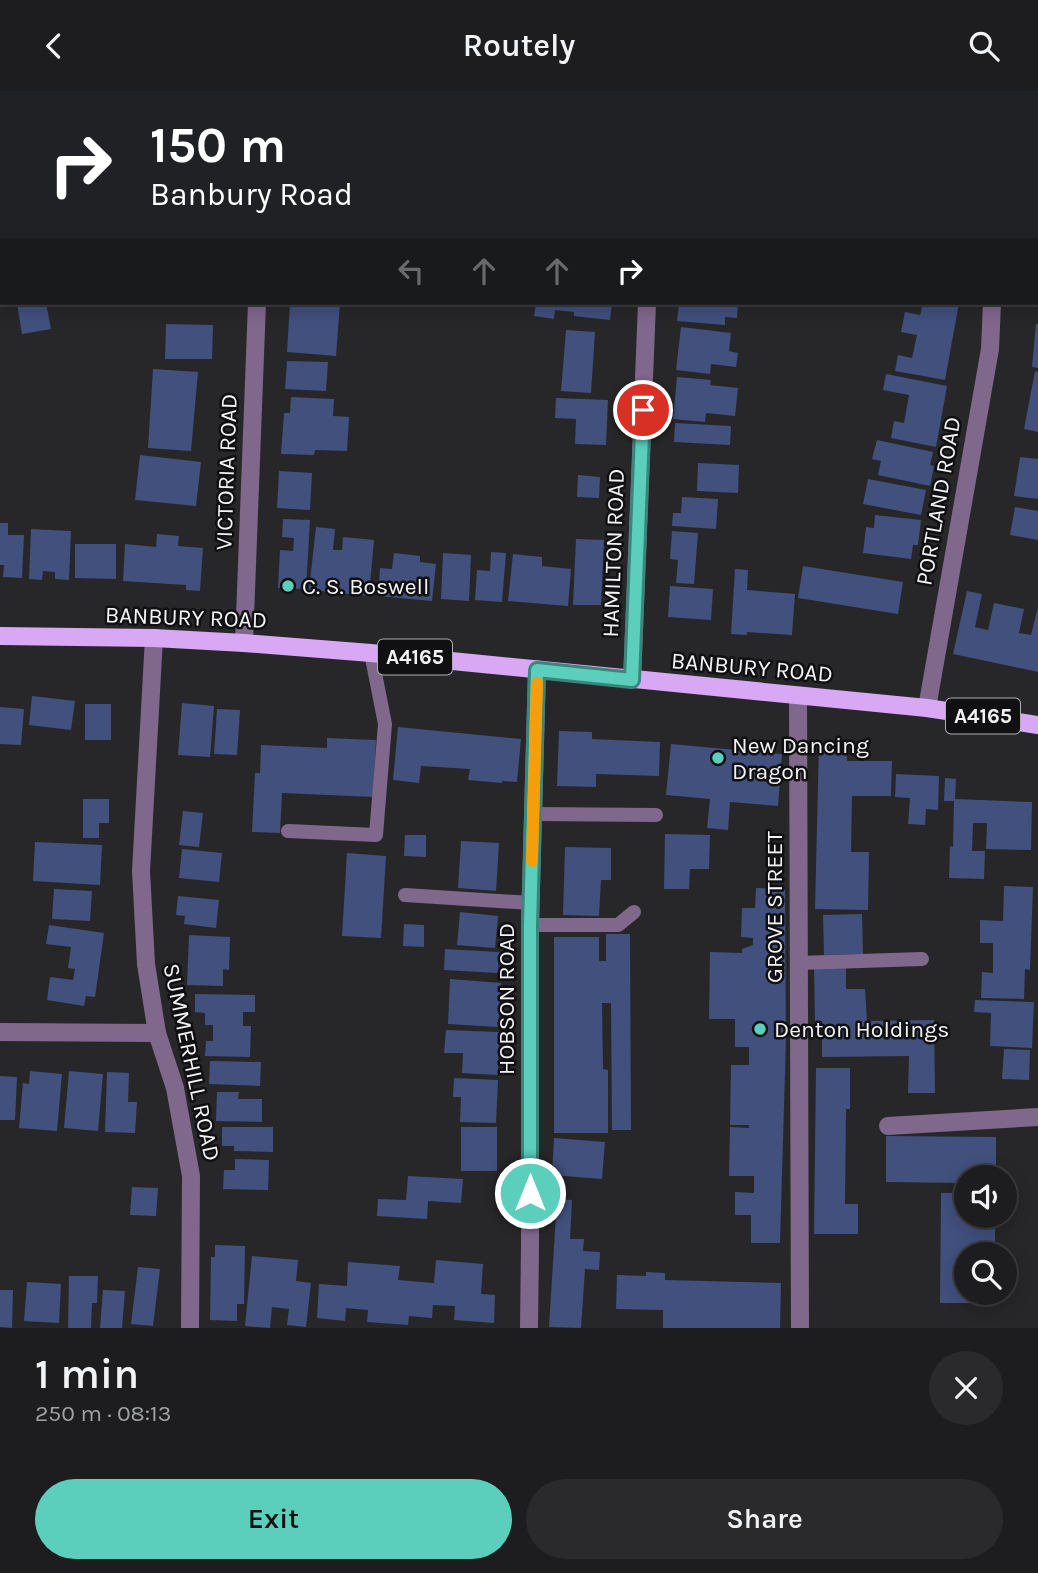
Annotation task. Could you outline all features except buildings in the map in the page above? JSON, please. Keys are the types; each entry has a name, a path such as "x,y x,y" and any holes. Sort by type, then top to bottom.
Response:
{"main road":[{"name":"BANBURY ROAD","path":"0,636 154,638 371,653 927,708 1038,725"}],"street":[{"name":"VICTORIA ROAD","path":"244,643 257,305"},
{"name":"HAMILTON ROAD","path":"632,680 647,305"},
{"name":"PORTLAND ROAD","path":"927,708 990,349 992,305"},
{"name":"SUMMERHILL ROAD","path":"154,638 141,871 146,964 157,1033 175,1088 191,1176 190,1328"},
{"name":"HOBSON ROAD","path":"528,1328 530,925 537,670"},
{"name":"GROVE STREET","path":"799,695 800,1328"},
{"path":"0,1032 157,1033"},
{"path":"888,1126 1038,1117"}],"lane":[{"path":"288,831 376,835 385,724 371,653"},
{"path":"533,814 656,815"},
{"path":"405,895 531,902"},
{"path":"530,925 618,925 634,912"},
{"path":"799,963 922,960"}],"slow traffic":[{"path":"532,861 537,683"}],"place":[{"name":"C. S. Boswell","path":"288,586"},
{"name":"New Dancing Dragon","path":"718,758"},
{"name":"Denton Holdings","path":"760,1029"}],"route":[{"path":"530,1193 530,925 537,670 632,680 643,410"}]}
